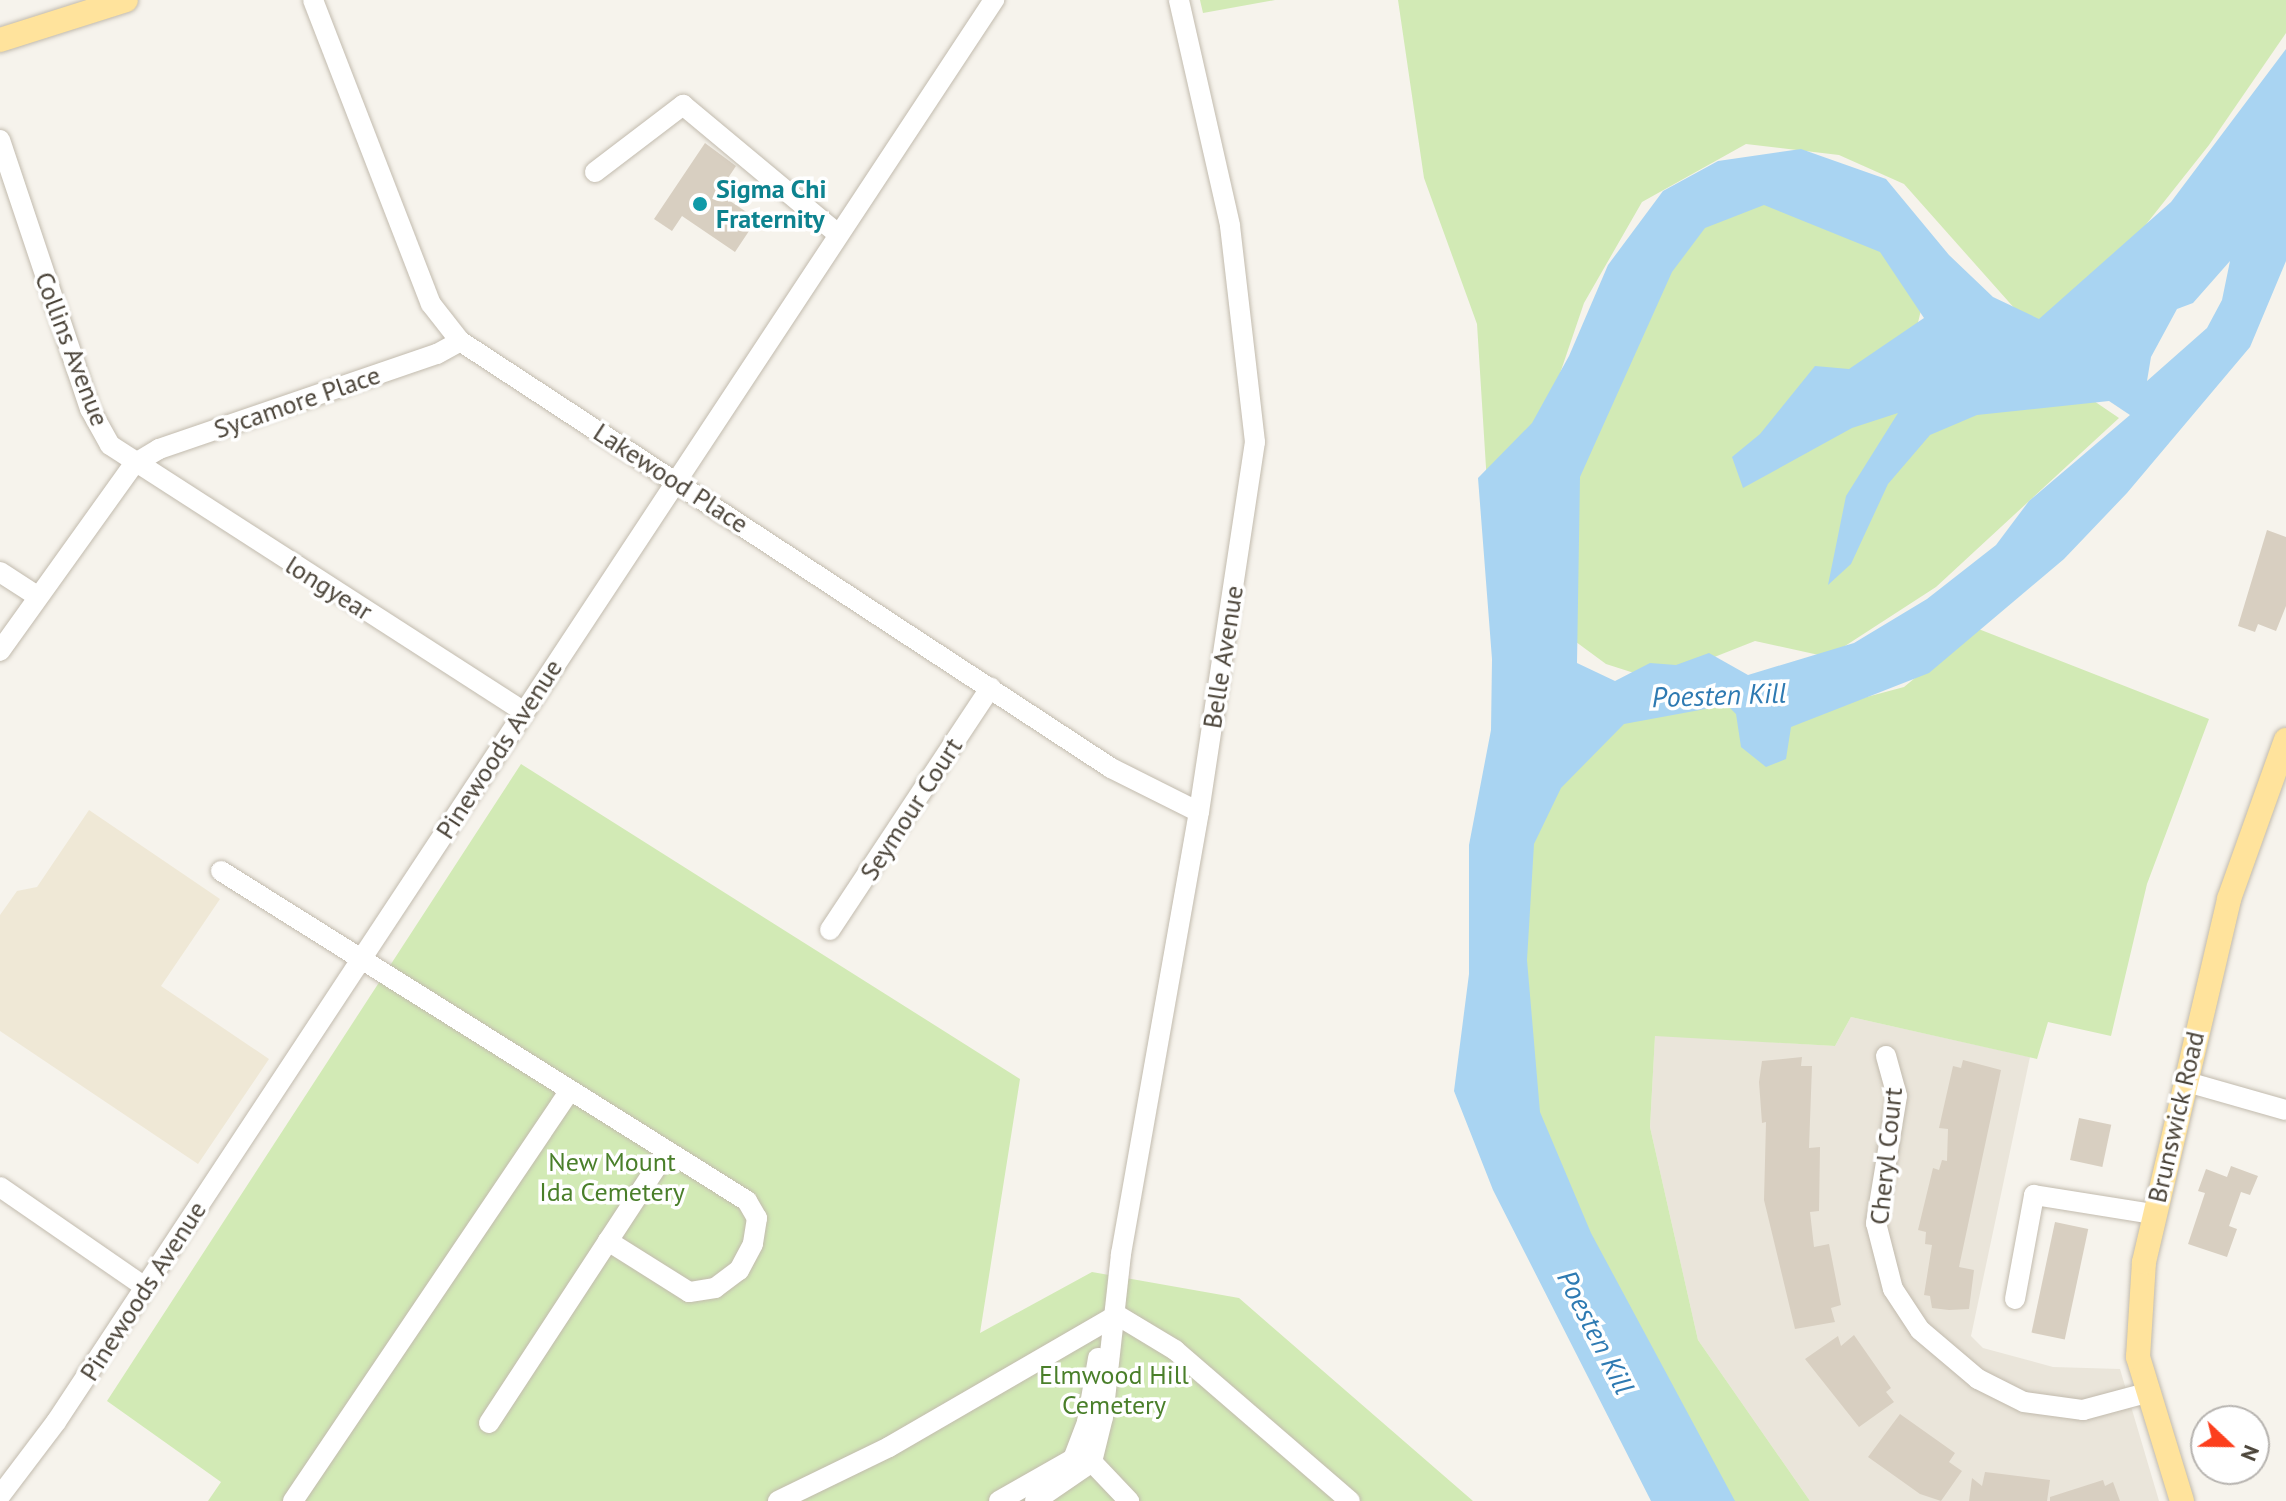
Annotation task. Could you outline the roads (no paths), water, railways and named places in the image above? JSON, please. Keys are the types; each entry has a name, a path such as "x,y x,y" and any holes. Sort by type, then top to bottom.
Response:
{"main road":[{"path":"0,40 126,0"},
{"name":"Brunswick Road","path":"2182,1501 2146,1393 2138,1357 2153,1214 2229,899 2286,740"}],"street":[{"name":"Lakewood Place","path":"313,0 431,304 460,341 1111,768 1199,812"},
{"name":"Pinewoods Avenue","path":"0,1496 56,1422 994,0"},
{"name":"Belle Avenue","path":"1083,1460 1099,1352 1117,1315 1121,1254 1199,812 1255,417 1230,225 1179,0"},
{"path":"595,172 683,105 838,234"},
{"name":"Collins Avenue","path":"0,140 90,409 110,445 134,464"},
{"name":"Sycamore Place","path":"134,464 159,449 437,354 460,341"},
{"path":"0,651 134,464"},
{"name":"longyear","path":"134,464 523,711"},
{"path":"0,572 37,596"},
{"name":"Seymour Court","path":"830,930 991,687"},
{"path":"221,871 747,1201 757,1218 753,1244 739,1270 715,1288 689,1292 608,1241"},
{"name":"Cheryl Court","path":"1886,1056 1897,1096 1876,1223 1893,1289 1920,1330 1978,1379 2024,1402 2083,1410 2146,1393"},
{"path":"2184,1081 2286,1110"},
{"path":"293,1501 570,1091"},
{"path":"489,1423 667,1151"},
{"path":"0,1187 145,1287"},
{"path":"2015,1299 2034,1195 2153,1214"},
{"path":"778,1501 889,1447 1117,1315 1175,1350 1350,1501"},
{"path":"999,1501 1083,1460"},
{"path":"1035,1501 1083,1460"},
{"path":"1083,1460 1129,1501"}],"water":[{"name":"Poesten Kill","path":"2286,49 2286,261 2250,347 2127,493 2064,559 1929,673 1791,727 1786,759 1766,767 1741,747 1736,714 1727,705 1624,724 1561,788 1534,844 1527,960 1540,1112 1591,1233 1735,1501 1651,1501 1493,1190 1454,1091 1469,974 1469,845 1491,730 1492,659 1478,478 1532,423 1569,356 1608,265 1663,191 1718,161 1801,149 1886,179 1949,255 1993,297 2039,319 2171,202","holes":["1764,205 1880,252 1924,318 1849,369 1815,366 1760,434 1732,457 1743,488 1852,428 1898,413 1846,496 1828,585 1851,564 1888,484 1930,435 1977,415 2109,401 2130,415 2029,501 1996,545 1927,599 1854,643 1748,675 1709,653 1676,665 1650,663 1615,681 1577,663 1580,477 1672,272 1705,228","2230,261 2222,300 2207,328 2147,381 2151,357 2177,309 2193,303"]}],"place":[{"name":"Sigma Chi Fraternity","path":"700,204"}],"park label":[{"name":"New Mount Ida Cemetery","path":"612,1177"},
{"name":"Elmwood Hill Cemetery","path":"1114,1390"}]}
